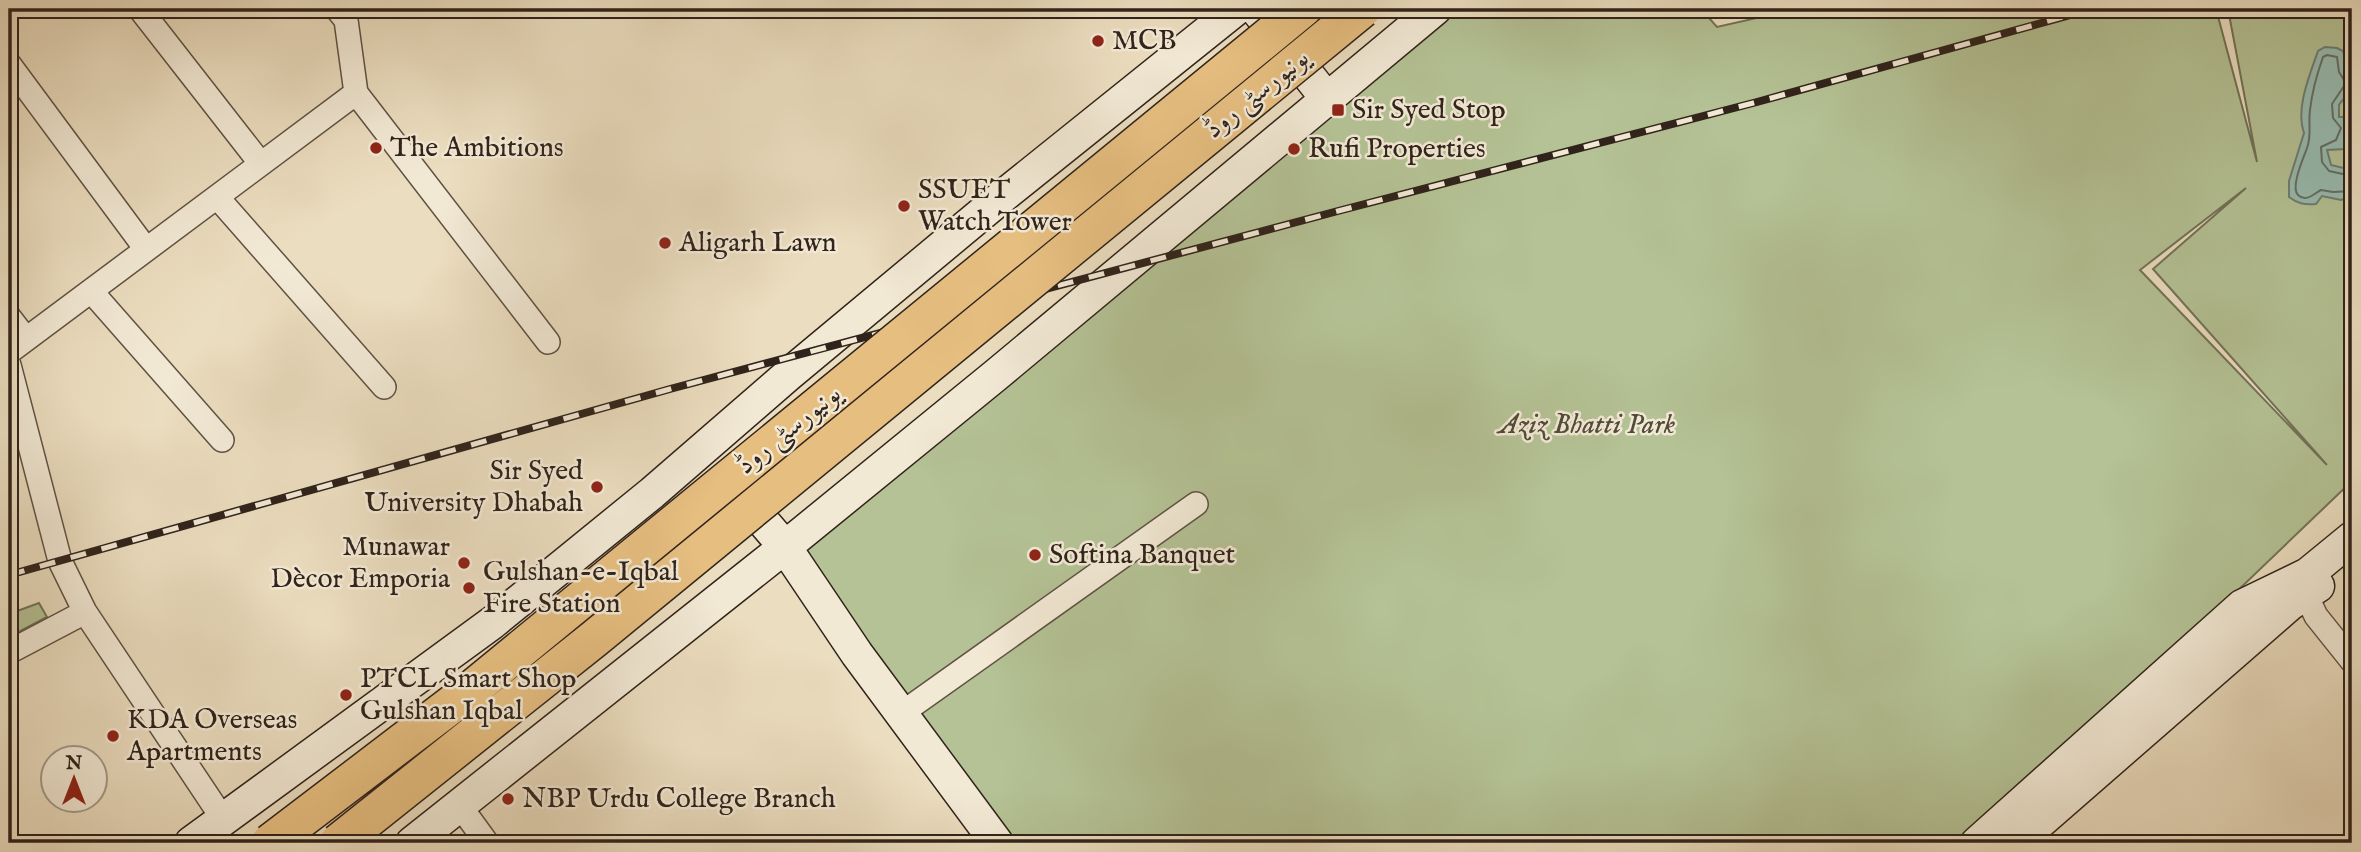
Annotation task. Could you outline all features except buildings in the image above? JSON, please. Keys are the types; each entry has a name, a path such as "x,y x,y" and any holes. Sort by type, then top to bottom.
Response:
{"main road":[{"name":"یونیورسٹی روڈ","path":"270,843 472,689 1301,9"},
{"name":"یونیورسٹی روڈ","path":"338,843 605,630 1362,9"}],"street":[{"path":"140,9 261,164"},
{"path":"191,843 492,623 702,451 788,375 1003,196 1237,9"},
{"path":"1256,9 1327,99"},
{"path":"412,843 785,547 996,375 1435,9"},
{"path":"348,13 356,93 548,342"},
{"path":"9,64 146,249"},
{"path":"9,317 17,346 356,93"},
{"path":"217,197 384,387"},
{"path":"91,291 222,440"},
{"path":"9,365 61,561 85,612 223,819"},
{"path":"702,451 785,547 857,654 997,843"},
{"path":"902,713 1196,504"},
{"path":"2016,843 2290,604 2300,588 2324,562 2352,538"},
{"path":"1977,843 2242,606 2300,588 2352,558"},
{"path":"2300,588 2316,616 2352,661"},
{"path":"9,652 85,612"},
{"path":"460,806 487,843"}],"green space":[{"name":"Aziz Bhatti Park","path":"1434,9 1701,9 1717,27 1797,9 2216,9 2257,162 2228,9 2352,9 2352,481 1974,843 1001,843 783,549","holes":["2246,188 2153,269 2327,465 2140,270"]},
{"path":"39,603 47,617 9,637 9,614"}],"water":[{"path":"2325,47 2343,51 2348,72 2349,91 2339,105 2339,117 2344,117 2348,125 2345,149 2327,150 2331,165 2352,170 2352,196 2341,200 2322,196 2316,204 2305,204 2289,197 2289,181 2304,133 2302,103 2318,51"}],"railway":[{"path":"9,575 670,389 1757,102 2092,9"}],"place":[{"name":"MCB","path":"1098,41"},
{"name":"Sir Syed Stop","path":"1338,110"},
{"name":"The Ambitions","path":"376,148"},
{"name":"Rufi Properties","path":"1294,149"},
{"name":"SSUET Watch Tower","path":"904,206"},
{"name":"Aligarh Lawn","path":"665,243"},
{"name":"Sir Syed University Dhabah","path":"597,487"},
{"name":"Softina Banquet","path":"1035,555"},
{"name":"Munawar Dècor Emporia","path":"464,563"},
{"name":"Gulshan-e-Iqbal Fire Station","path":"469,588"},
{"name":"PTCL Smart Shop Gulshan Iqbal","path":"346,695"},
{"name":"KDA Overseas Apartments","path":"113,736"},
{"name":"NBP Urdu College Branch","path":"508,799"}]}
